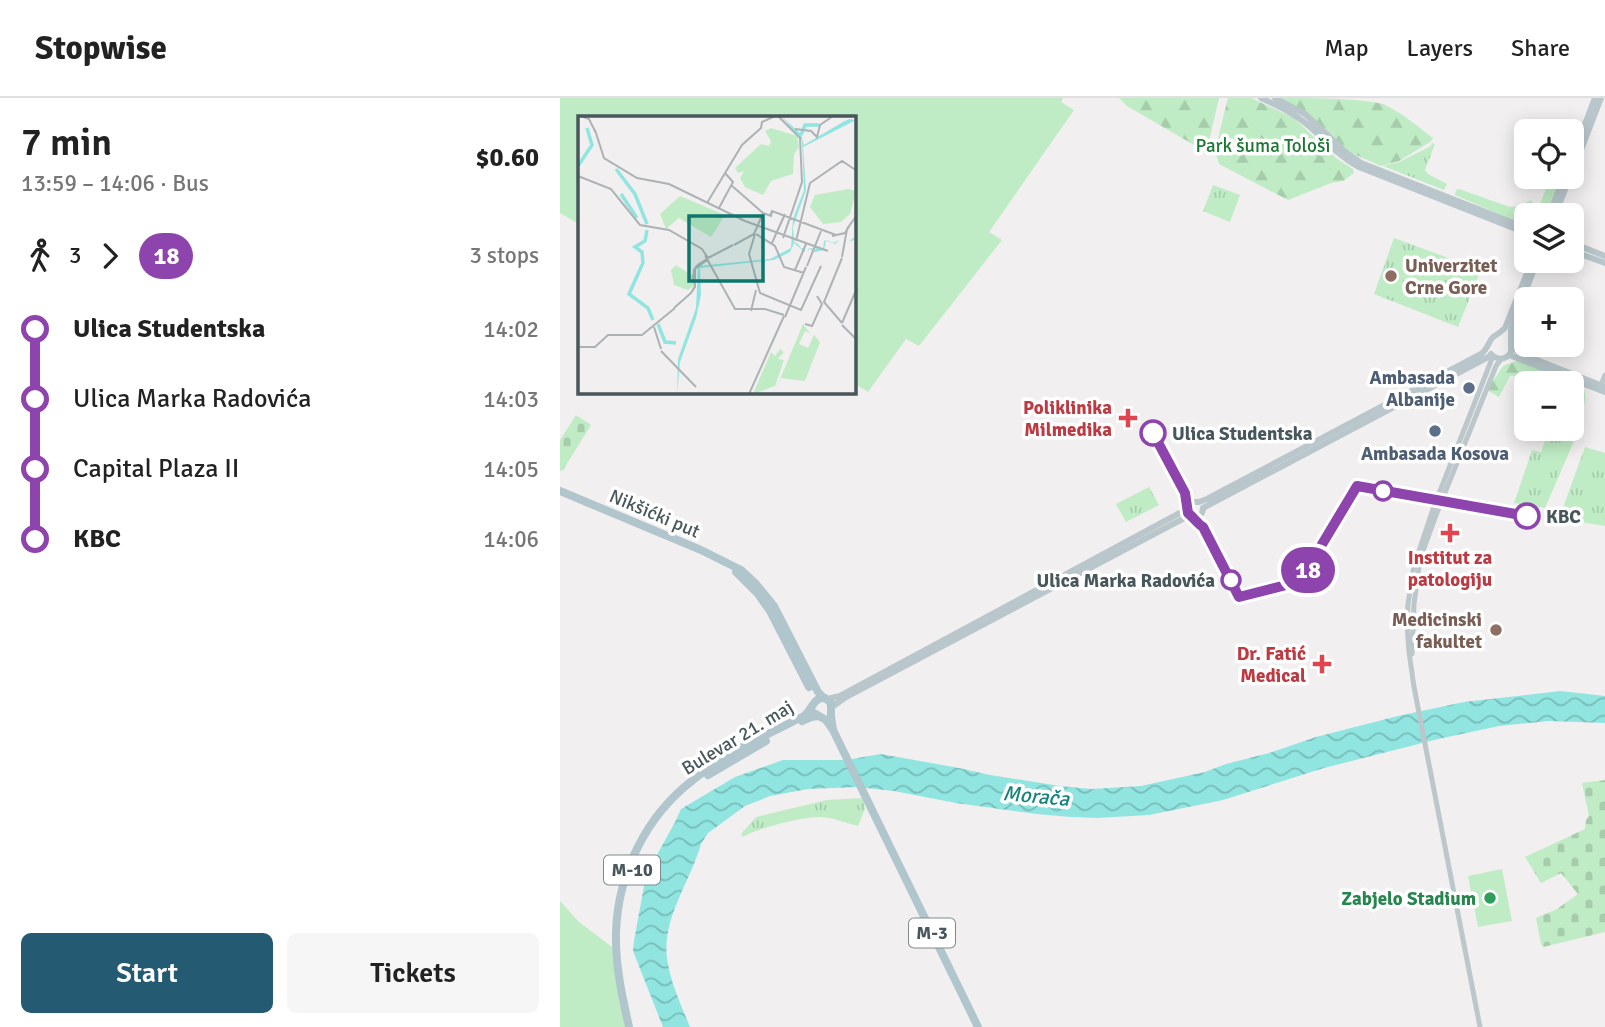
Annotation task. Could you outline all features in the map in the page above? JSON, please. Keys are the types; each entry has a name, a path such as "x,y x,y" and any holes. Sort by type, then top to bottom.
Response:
{"main road":[{"path":"1261,98 1308,125 1349,162 1514,225"},
{"path":"1276,98 1305,114 1344,151 1362,163 1514,225"},
{"path":"1584,127 1595,98"},
{"path":"1584,142 1601,98"},
{"path":"1584,248 1605,256"},
{"path":"1584,255 1605,263"},
{"path":"1201,505 1481,354 1492,338 1507,324 1527,273"},
{"path":"1509,355 1511,330 1532,273"},
{"path":"1498,335 1506,337 1519,353 1602,388"},
{"path":"1489,346 1492,356"},
{"path":"1189,512 1191,502 1201,505 1492,356 1501,359 1509,355 1516,356 1602,388"},
{"name":"Nikšićki put","path":"560,491 701,550 741,570 774,606 815,687 828,704"},
{"path":"1189,512 1194,517 1199,516 1202,512 1201,505"},
{"path":"813,704 818,699 828,704 846,697 1189,512"},
{"name":"Nikšićki put","path":"736,569 770,611 812,693 813,704"},
{"name":"M-3","path":"813,704 814,713 826,720 835,734 978,1027"},
{"name":"Bulevar 21. maj","path":"631,1027 620,980 616,933 620,897 631,862 649,827 673,797 699,776 804,716 813,704"},
{"path":"819,717 826,716 828,704"},
{"name":"M-3","path":"828,704 835,734"},
{"name":"Bulevar 21. maj","path":"739,753 807,719 819,717"}],"street":[{"path":"1480,1027 1411,662 1419,567 1440,499 1492,356"},
{"path":"1440,499 1501,359"},
{"path":"1602,388 1605,375"}],"green space":[{"path":"560,98 1063,98 1061,102 1074,110 989,232 1002,240 919,346 906,339 868,392 856,384 856,116 578,116 578,223 560,213"},
{"path":"1119,98 1219,98 1208,146 1201,149 1127,106"},
{"name":"Park šuma Tološi","path":"1228,98 1251,98 1294,118 1336,158 1353,169 1354,173 1343,181 1288,200 1219,164 1215,151"},
{"name":"Park šuma Tološi","path":"1274,98 1345,99 1383,104 1403,115 1433,138 1399,161 1381,166 1349,152 1319,124"},
{"path":"1432,143 1435,144 1425,170 1447,184 1444,190 1383,166 1399,162 1431,146"},
{"path":"1213,185 1240,195 1230,222 1203,211"},
{"path":"1459,189 1514,207 1514,221 1455,195 1456,190"},
{"path":"1546,189 1557,189 1552,203 1540,203"},
{"path":"1394,238 1481,270 1458,327 1374,294"},
{"path":"1519,360 1546,371 1514,371 1514,376 1510,376 1499,397 1487,390 1503,366"},
{"path":"576,415 591,425 560,471 560,440"},
{"path":"1545,441 1574,441 1545,508 1514,503 1532,450 1541,452"},
{"path":"1585,447 1605,453 1605,526 1562,519 1560,516"},
{"path":"1149,487 1159,505 1126,522 1116,504"},
{"path":"1605,780 1605,932 1543,947 1536,918 1557,909 1578,894 1561,873 1541,883 1525,857 1585,829 1589,816 1582,783"},
{"path":"863,798 865,809 858,826 829,818 812,817 769,827 743,837 741,834 756,817 827,800"},
{"name":"Zabjelo Stadium","path":"1502,869 1512,921 1478,927 1468,876"},
{"path":"560,901 579,922 612,947 625,1027 560,1027"}],"water":[{"name":"Morača","path":"1560,691 1605,696 1605,723 1549,721 1499,726 1324,768 1223,800 1149,815 1097,818 1037,814 857,787 808,789 770,796 745,806 708,833 677,903 666,948 675,988 690,1027 663,1027 633,951 646,875 681,809 735,777 783,760 846,760 881,754 1060,786 1091,789 1141,786 1205,772 1316,737 1398,716 1464,702"}],"bus line":[{"name":"18","path":"1153,433 1185,493 1188,513 1203,527 1239,597 1310,579 1309,566 1357,486 1527,516"}],"place":[{"name":"Univerzitet Crne Gore","path":"1391,276"},
{"name":"Ambasada Albanije","path":"1469,388"},
{"name":"Poliklinika Milmedika","path":"1128,418"},
{"name":"Ambasada Kosova","path":"1435,431"},
{"name":"Ulica Studentska","path":"1153,433"},
{"name":"KBC","path":"1527,516"},
{"name":"Institut za patologiju","path":"1450,533"},
{"name":"Ulica Marka Radovića","path":"1231,580"},
{"name":"Medicinski fakultet","path":"1496,630"},
{"name":"Dr. Fatić Medical","path":"1322,664"},
{"name":"Zabjelo Stadium","path":"1490,898"}]}
